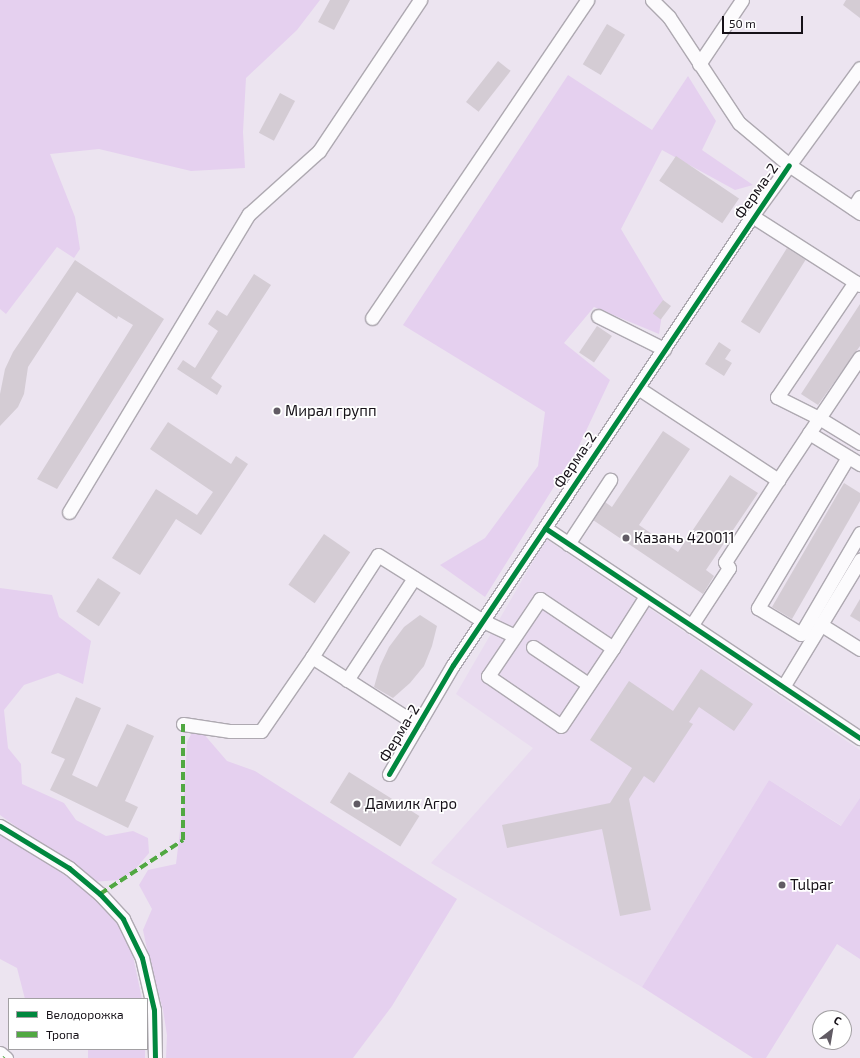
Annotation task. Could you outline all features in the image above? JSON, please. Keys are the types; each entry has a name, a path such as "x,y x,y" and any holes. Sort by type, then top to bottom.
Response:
{"street":[{"path":"69,512 249,214 319,151 420,0"},
{"path":"372,318 587,0"},
{"path":"652,0 669,17 739,123 789,164 858,206"},
{"path":"699,64 742,0"},
{"name":"Ферма-2","path":"389,774 483,621 752,216 860,68"},
{"path":"752,216 858,283 777,396 819,418 860,443"},
{"path":"598,316 664,349"},
{"path":"691,626 729,568 725,562 860,357"},
{"path":"638,388 778,480"},
{"path":"809,433 860,464"},
{"path":"848,457 758,608 801,634 860,533"},
{"path":"568,544 610,480"},
{"path":"545,528 860,738"},
{"path":"183,724 230,731 262,731 378,555 483,621 515,636"},
{"path":"783,687 860,560"},
{"path":"347,680 414,578"},
{"path":"613,648 540,599 488,676 561,726 613,648 646,596"},
{"path":"820,624 860,650"},
{"path":"533,647 588,684"},
{"path":"312,657 418,725"},
{"path":"0,826 69,868 100,894 123,919 142,958 154,1010 155,1058"},
{"path":"0,1054 6,1058"}],"shaded area":[{"path":"0,0 320,0 297,30 246,78 243,132 245,168 191,171 99,149 50,154 75,217 80,249 74,258 57,247 6,314 0,309"},
{"path":"568,75 652,130 688,76 716,121 702,150 753,185 735,190 662,150 621,229 664,301 659,334 594,307 564,343 610,380 577,450 485,597 440,565 485,538 538,466 545,412 403,325"},
{"path":"546,539 860,750 860,798 842,826 769,780 642,987 431,863 533,748 456,694"},
{"path":"0,588 52,595 59,617 91,641 83,684 58,673 24,685 4,710 8,748 21,764 22,784 64,803 76,820 106,836 133,831 148,838 149,853 132,873 118,880 93,882 0,815"},
{"path":"196,725 227,761 255,771 457,899 392,1006 353,1058 166,1058 167,1035 163,1010 150,964 143,930 152,909 139,885 148,870 176,864 184,798 187,742"},
{"name":"Tulpar","path":"769,780 841,826 860,798 860,959 837,944 766,1058 753,1058 642,987"},
{"path":"0,830 21,847 85,888 119,926 132,951 142,998 25,998 17,968 0,959"},
{"path":"88,1050 145,1050 145,1058 88,1058"}],"building":[{"path":"330,0 350,0 334,30 318,22"},
{"path":"846,0 860,0 860,18 843,5"},
{"path":"607,24 625,35 601,75 583,64"},
{"path":"498,61 511,71 479,112 466,102"},
{"path":"280,93 295,101 274,141 259,133"},
{"path":"676,156 739,198 722,223 659,181"},
{"path":"787,248 806,260 760,333 741,322"},
{"path":"75,260 164,319 57,489 37,479 133,325 118,316 117,319 77,292 28,367 24,394 18,407 0,426 0,394 5,369 13,352"},
{"path":"254,274 271,285 211,378 222,386 217,395 177,369 183,360 195,368 218,331 208,324 217,310 227,316"},
{"path":"663,300 671,306 661,320 653,314"},
{"path":"860,304 860,346 818,405 801,394"},
{"path":"597,326 612,336 594,363 579,353"},
{"path":"719,342 731,350 725,359 732,363 724,376 705,364"},
{"path":"168,422 231,464 236,456 248,464 201,535 176,519 140,575 112,558 156,489 197,515 213,492 150,449"},
{"path":"663,431 690,449 639,525 678,552 730,475 758,493 706,570 714,576 703,594 593,520 605,502 612,507"},
{"path":"844,483 860,493 860,501 792,619 772,607"},
{"path":"324,534 350,552 315,603 288,585"},
{"path":"98,578 121,593 99,626 76,612"},
{"path":"860,599 860,622 850,616"},
{"path":"420,615 437,626 432,646 424,666 410,683 393,698 374,687 380,666 389,647 404,627"},
{"path":"701,669 753,704 734,731 699,707 689,722 693,724 654,783 644,776 629,799 651,910 620,916 602,829 507,848 502,825 610,803 632,768 590,740 629,681 673,711"},
{"path":"76,697 101,708 72,775 97,787 127,724 154,736 125,801 138,807 128,828 50,790 65,759 51,753"},
{"path":"349,772 419,816 400,847 330,803"}],"marked path":[{"path":"100,894 183,840 183,724"}],"cycle path":[{"path":"389,774 453,665 789,165"},
{"path":"545,528 860,738"},
{"path":"0,826 69,868 100,894 123,919 142,958 154,1010 155,1058"}],"place":[{"name":"Мирал групп","path":"277,411"},
{"name":"Казань 420011","path":"626,538"},
{"name":"Дамилк Агро","path":"357,804"},
{"name":"Tulpar","path":"782,885"}]}
